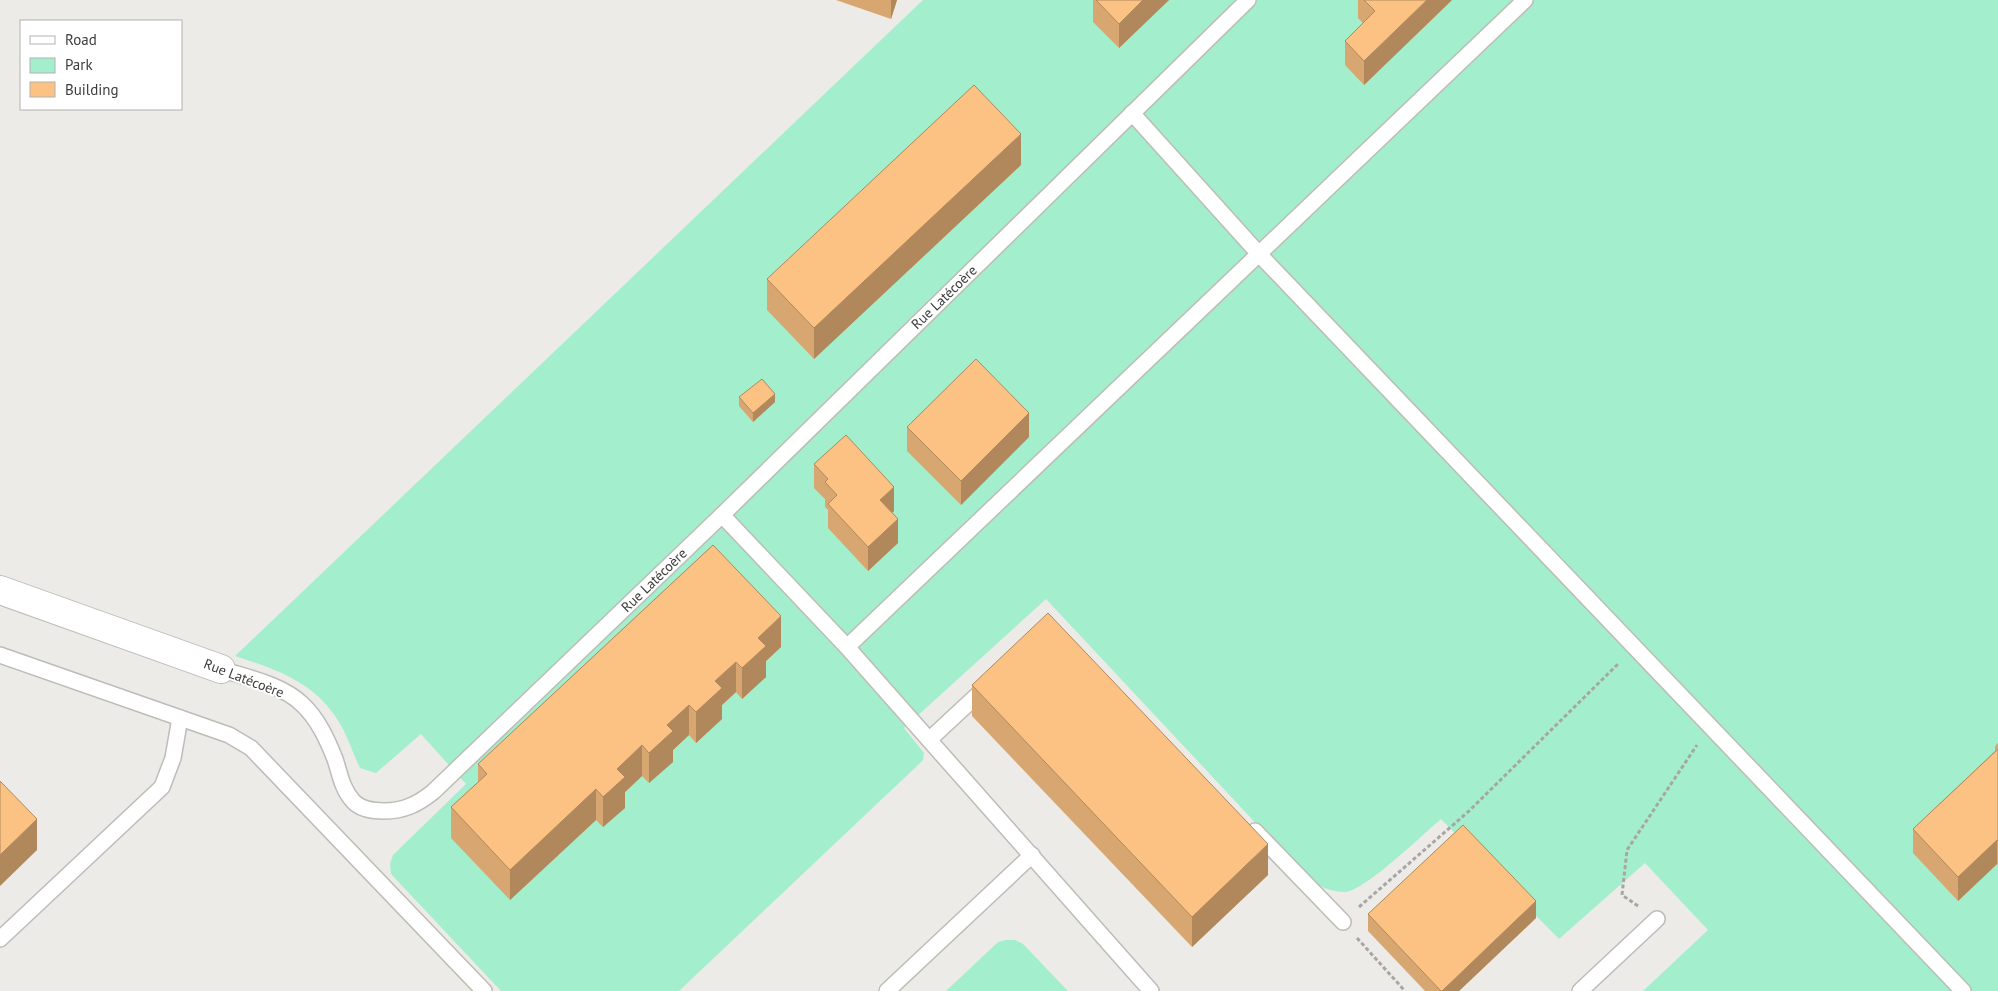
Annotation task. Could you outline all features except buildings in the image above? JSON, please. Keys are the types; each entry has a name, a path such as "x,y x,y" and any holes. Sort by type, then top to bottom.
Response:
{"street":[{"name":"Rue Latécoère","path":"0,590 221,669"}],"lane":[{"name":"Rue Latécoère","path":"221,669 278,688 301,703 319,723 342,784 354,803 372,811 396,811 417,804 433,792 722,515 1248,0"},
{"path":"847,647 1525,0"},
{"path":"1132,113 1259,254 1963,991"},
{"path":"722,515 847,647 930,739 1151,991"},
{"path":"0,655 229,735 251,748 484,991"},
{"path":"930,739 995,679"},
{"path":"0,939 162,787 173,758 180,718"},
{"path":"1246,823 1343,922"},
{"path":"887,991 1032,855"},
{"path":"1580,991 1657,919"}],"path":[{"path":"1405,991 1343,922 1469,811 1635,647"},
{"path":"1657,919 1622,895 1626,850 1710,726"}],"green space":[{"path":"923,0 1998,0 1998,991 1643,991 1708,930 1645,863 1559,939 1441,819 1379,872 1354,889 1340,892 1322,887 1309,880 1046,599 904,728 924,753 923,760 679,991 501,991 391,874 390,864 393,855 466,784 421,734 376,773 360,768 339,722 326,704 315,694 290,677 235,656"},
{"path":"1015,940 1023,944 1068,991 946,991 998,942"}]}
